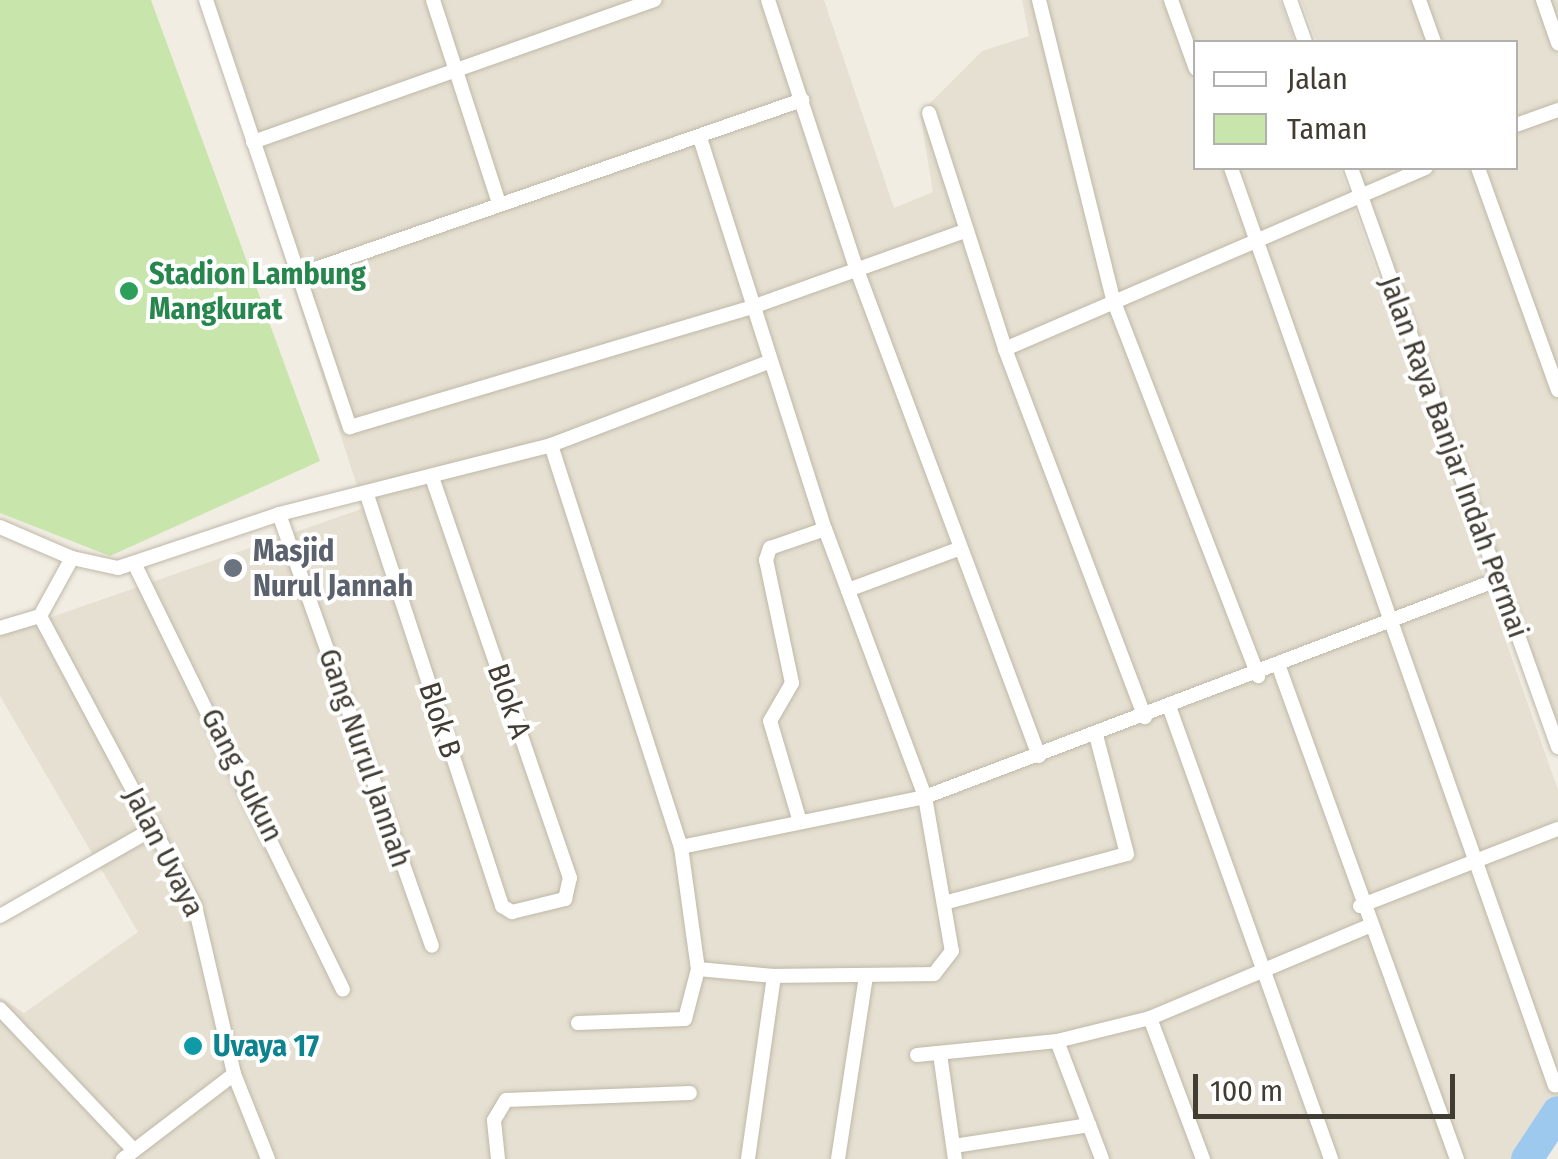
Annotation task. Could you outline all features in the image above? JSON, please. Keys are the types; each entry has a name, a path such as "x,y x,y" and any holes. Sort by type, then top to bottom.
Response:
{"street":[{"path":"206,0 298,275 338,413 361,428 754,306 966,230"},
{"path":"433,0 499,204"},
{"path":"253,142 655,0"},
{"path":"768,0 857,270 958,550 1040,756"},
{"path":"1039,0 1114,302 1258,676"},
{"path":"1171,0 1193,62"},
{"path":"1290,0 1304,40"},
{"path":"1418,0 1433,40"},
{"path":"1543,0 1558,44"},
{"path":"298,275 802,100"},
{"path":"1518,124 1558,110"},
{"path":"929,113 1005,350 1145,717"},
{"path":"698,969 774,976 866,977 942,972 952,951 924,797 826,529 700,138"},
{"path":"1231,170 1555,1086"},
{"name":"Jalan Raya Banjar Indah Permai","path":"1352,170 1558,747"},
{"path":"1005,350 1422,170"},
{"path":"1479,170 1558,390"},
{"path":"0,527 104,568 134,563 279,514 366,496 551,445 771,361"},
{"path":"551,445 681,847 698,969 685,1019 578,1023"},
{"name":"Blok A","path":"432,477 570,878 570,895 540,906"},
{"name":"Blok B","path":"366,496 499,899 507,911 540,906"},
{"name":"Gang Nurul Jannah","path":"279,514 432,946"},
{"path":"800,822 770,722 792,683 766,560 770,548 826,529"},
{"path":"848,590 958,550"},
{"path":"0,628 40,616 72,558"},
{"name":"Gang Sukun","path":"134,563 343,990"},
{"path":"681,847 924,797 1258,676 1497,580"},
{"name":"Jalan Uvaya","path":"40,616 154,828 206,938 234,1074 268,1159"},
{"path":"1279,667 1367,926 1458,1159"},
{"path":"1170,709 1331,1159"},
{"path":"944,903 1127,854 1096,735"},
{"path":"0,916 154,828"},
{"path":"1360,906 1558,830"},
{"path":"917,1055 1057,1041 1150,1018 1367,926"},
{"path":"748,1159 774,976"},
{"path":"838,1159 866,977"},
{"path":"0,1009 129,1154 234,1074"},
{"path":"1150,1018 1203,1159"},
{"path":"1057,1041 1102,1159"},
{"path":"940,1054 954,1152 1088,1125"},
{"path":"498,1159 494,1120 506,1100 690,1093"}],"shaded area":[{"path":"201,0 824,0 894,208 933,192 920,113 982,51 1029,36 1022,0 1280,0 1294,40 1193,40 1193,170 1341,170 1558,790 1558,1102 1518,1159 0,1159 0,997 24,1013 138,932 0,696 0,635 364,508"},
{"path":"1301,0 1558,0 1558,727 1359,170 1518,170 1518,40 1316,40"}],"green space":[{"name":"Stadion Lambung Mangkurat","path":"0,0 151,0 320,461 110,556 0,513"}],"waterway":[{"path":"1527,1159 1558,1112"}],"place":[{"name":"Stadion Lambung Mangkurat","path":"129,291"},
{"name":"Masjid Nurul Jannah","path":"233,568"},
{"name":"Uvaya 17","path":"193,1046"}]}
